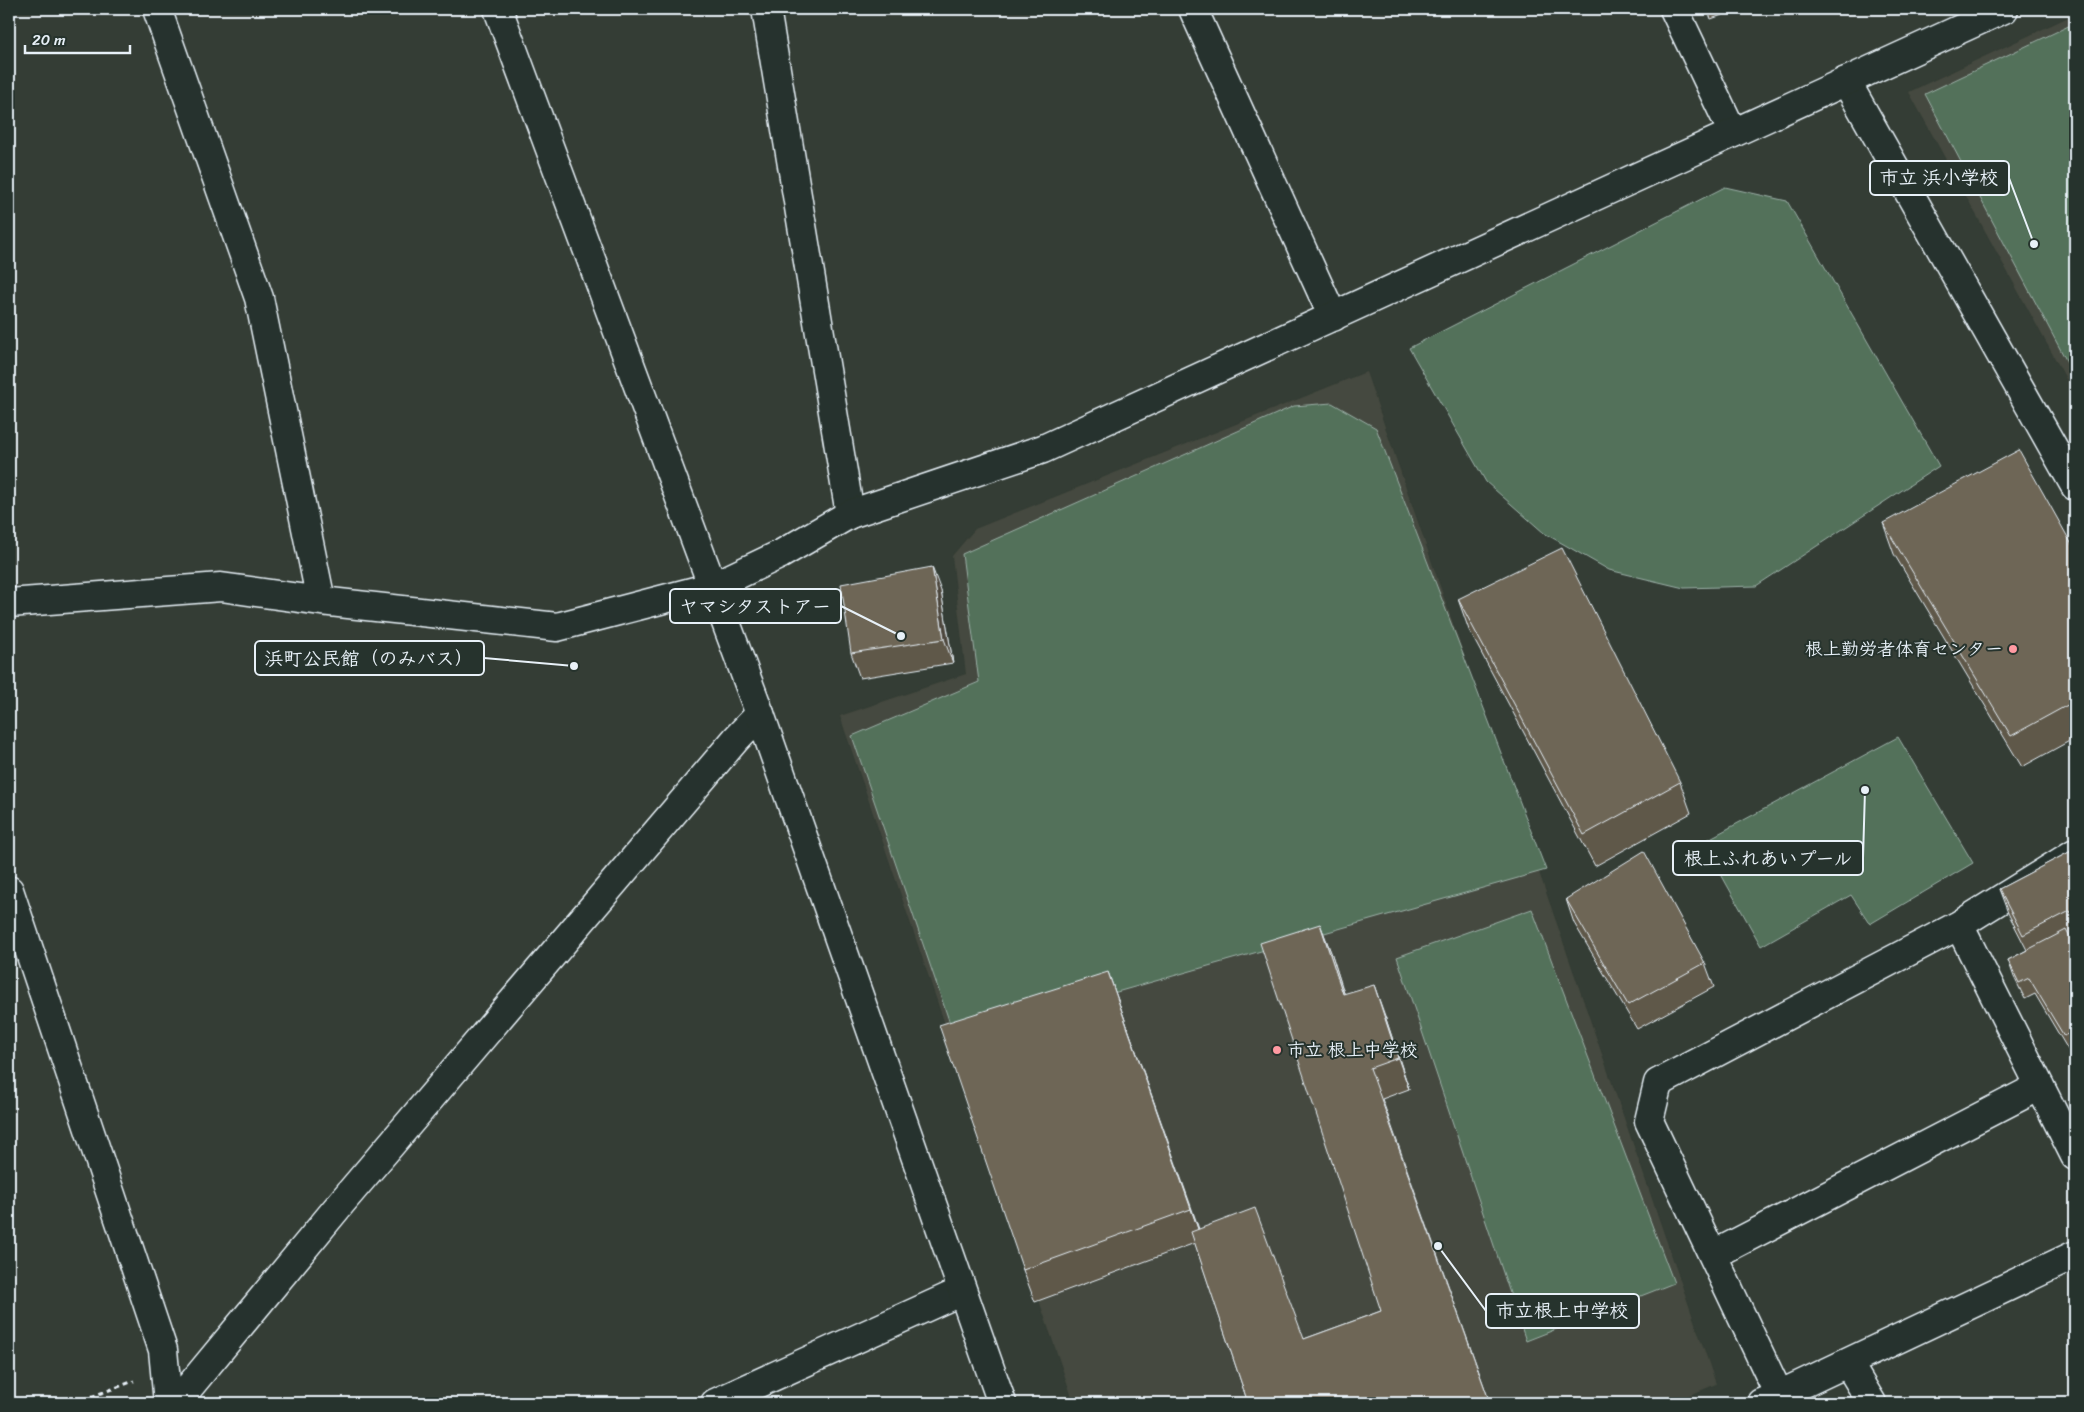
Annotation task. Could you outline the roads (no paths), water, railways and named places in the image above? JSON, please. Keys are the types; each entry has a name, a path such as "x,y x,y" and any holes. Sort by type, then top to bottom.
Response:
{"street":[{"path":"157,9 260,298 321,601"},
{"path":"498,9 714,586 1002,1403"},
{"path":"766,9 850,514"},
{"path":"1193,9 1333,317"},
{"path":"1674,9 1733,133"},
{"path":"9,603 221,587 321,601 557,627 714,586 781,554 850,514 1043,449 2004,9"},
{"path":"1846,82 2075,486"},
{"path":"176,1403 348,1194 736,739 760,714"},
{"path":"2075,853 1959,925 1658,1083 1649,1121 1713,1255 1770,1399 2075,1255"},
{"path":"9,890 163,1350 168,1403"},
{"path":"1959,925 2075,1156"},
{"path":"1713,1255 2040,1086"},
{"path":"715,1403 962,1291"},
{"path":"1848,1363 1872,1403"}],"place":[{"name":"市立 浜小学校","path":"2034,244"},
{"name":"ヤマシタストアー","path":"901,636"},
{"name":"根上勤労者体育センター","path":"2013,649"},
{"name":"浜町公民館（のみバス）","path":"574,666"},
{"name":"根上ふれあいプール","path":"1865,790"},
{"name":"市立 根上中学校","path":"1277,1050"},
{"name":"市立根上中学校","path":"1438,1246"}]}
